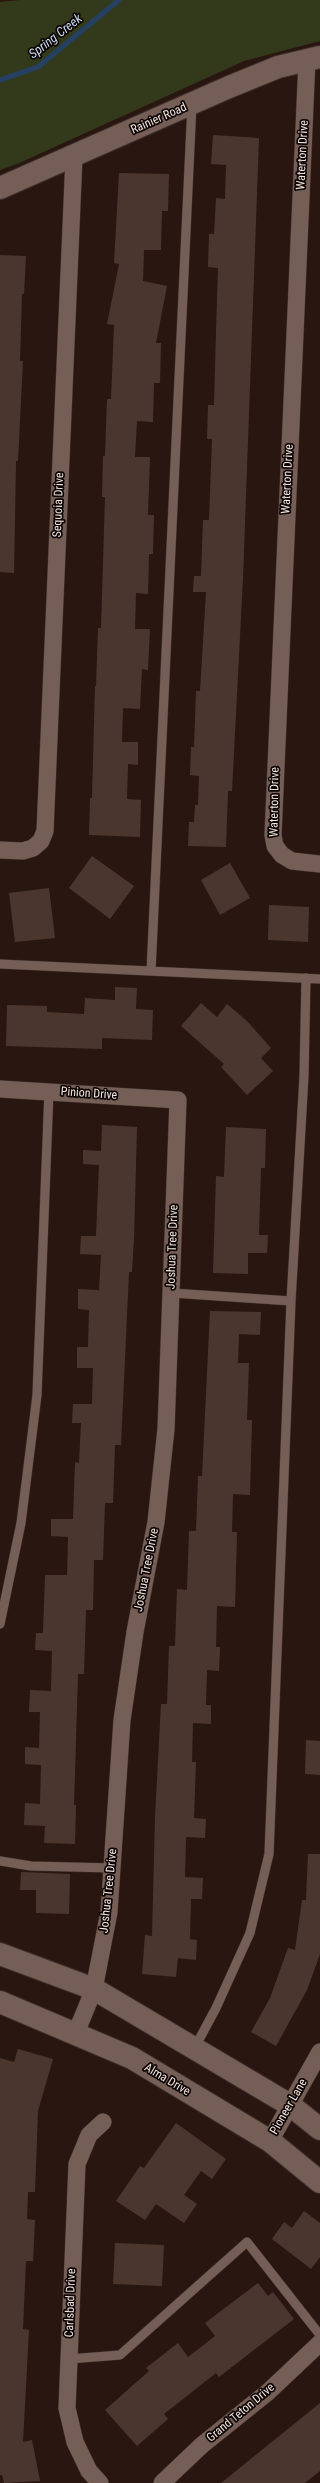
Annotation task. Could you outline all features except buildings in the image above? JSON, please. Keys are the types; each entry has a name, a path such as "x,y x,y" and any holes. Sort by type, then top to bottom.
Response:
{"main road":[{"name":"Rainier Road","path":"0,188 278,67 314,59"},
{"path":"0,1954 94,1989 290,2105 320,2129"},
{"name":"Alma Drive","path":"0,2002 132,2058 270,2141 320,2182"}],"street":[{"name":"Waterton Drive","path":"314,59 273,835 279,851 292,861 320,864"},
{"name":"Sequoia Drive","path":"0,850 23,851 33,848 41,841 45,831 74,157"},
{"name":"Pinion Drive","path":"0,1089 178,1100"},
{"name":"Joshua Tree Drive","path":"76,2033 94,1989 109,1912 122,1720 135,1632 156,1522 166,1429 178,1100"},
{"name":"Pioneer Lane","path":"270,2141 320,2052"},
{"name":"Carlsbad Drive","path":"100,2483 89,2472 75,2442 67,2408 77,2164 90,2135 103,2122"},
{"name":"Grand Teton Drive","path":"162,2483 202,2445 268,2392 320,2343"}],"lane":[{"path":"151,971 192,104"},
{"path":"0,964 320,979"},
{"path":"194,2049 216,2008 250,1933 269,1854 291,1301 304,1076 306,978"},
{"path":"0,1624 21,1523 37,1394 49,1091"},
{"path":"172,1293 291,1301"},
{"path":"0,1861 31,1866 112,1868"},
{"path":"69,2359 120,2355 247,2242 320,2335"}],"green space":[{"path":"20,0 320,0 320,41 244,61 17,164 0,170 0,2"}],"waterway":[{"name":"Spring Creek","path":"0,80 38,67 119,0"}]}
